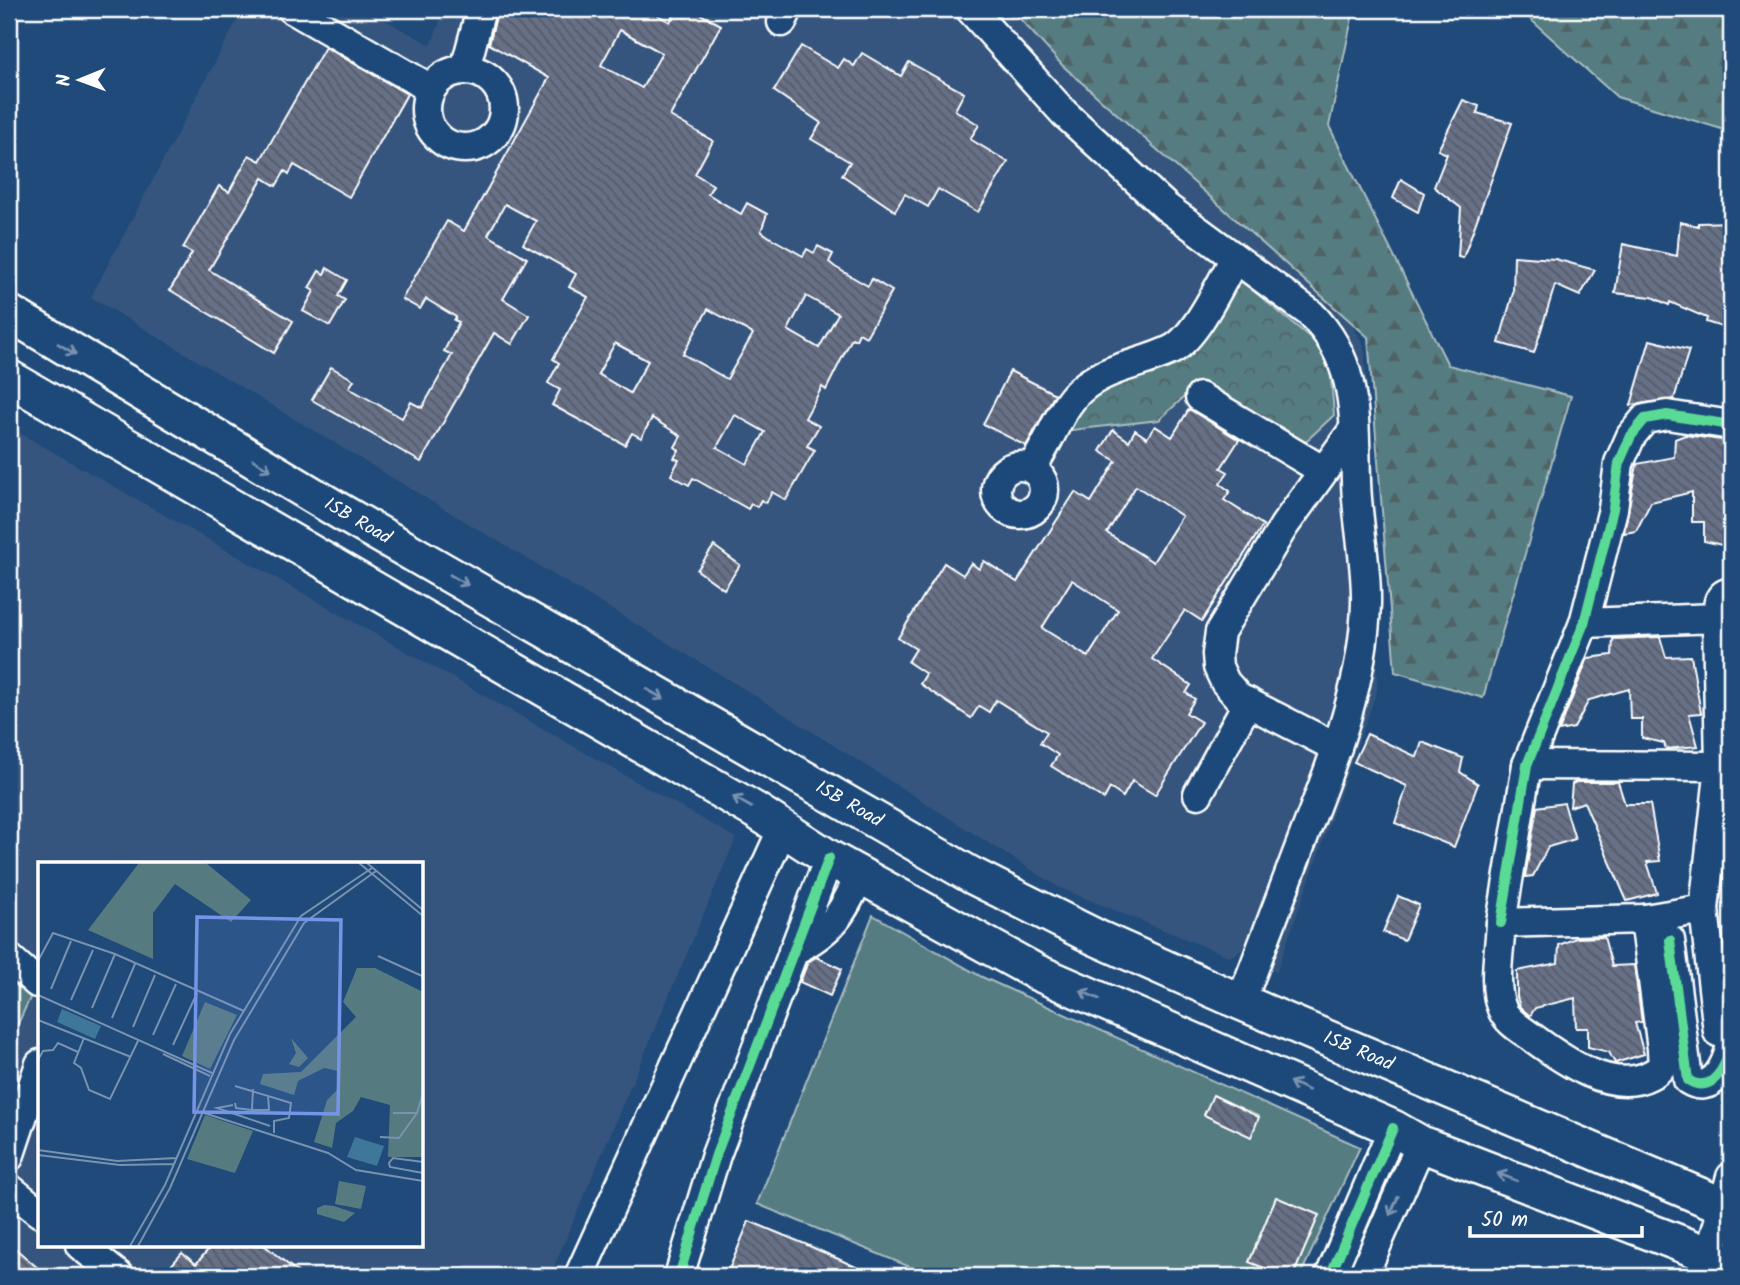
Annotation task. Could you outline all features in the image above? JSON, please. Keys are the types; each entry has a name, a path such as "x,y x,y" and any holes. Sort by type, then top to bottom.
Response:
{"main road":[{"name":"ISB Road","path":"9,313 357,521 971,875 1097,939 1241,1002 1729,1197"},
{"path":"9,378 783,828 829,858 1036,972 1407,1136 1726,1260"},
{"path":"332,566 357,521"}],"street":[{"path":"292,9 431,89"},
{"path":"465,69 481,9"},
{"path":"970,9 1064,113 1166,207 1234,260 1310,313 1331,334 1341,353 1351,396 1356,500 1366,604 1348,708 1337,748 1241,1002"},
{"path":"465,69 481,72 494,82 502,95 505,111 501,126 491,139 477,147 462,149 446,144 435,134 427,120 426,104 431,89 446,75 465,69"},
{"path":"1031,468 1075,395 1105,372 1176,347 1203,314 1234,260"},
{"path":"1200,397 1322,470"},
{"path":"1644,919 1662,1065 1642,1080 1626,1081 1583,1069 1556,1055 1511,1021 1501,1008 1498,978 1501,923 1527,765 1584,623 1613,509 1619,463 1631,436 1645,419 1667,415 1731,425"},
{"path":"1337,748 1248,702 1225,682 1218,667 1220,632 1322,470 1354,429"},
{"path":"1731,592 1725,593 1718,600 1727,617 1720,766 1704,909 1718,1032 1731,1037"},
{"path":"1584,623 1727,617"},
{"path":"1198,794 1248,702"},
{"path":"1527,765 1720,766"},
{"path":"579,1276 783,828"},
{"path":"679,1276 716,1155 829,858"},
{"path":"793,951 829,930 844,910 860,875"},
{"path":"1501,923 1644,919 1704,909"},
{"path":"1670,940 1688,1080 1695,1084 1706,1084 1717,1078 1731,1046"},
{"path":"9,958 37,983"},
{"path":"9,1157 38,1070"},
{"path":"1329,1276 1407,1136"},
{"path":"1363,1276 1407,1136"},
{"path":"9,1188 38,1211"},
{"path":"1726,1260 1729,1197"},
{"path":"81,1246 117,1276"}],"shaded area":[{"path":"243,9 364,9 431,45 445,9 1011,9 1325,274 1364,346 1377,522 1377,691 1276,973 1252,943 1230,957 1060,888 749,692 91,297"},
{"path":"9,427 736,838 550,1276 9,1276"}],"green space":[{"path":"1011,9 1354,9 1329,126 1448,365 1571,396 1483,698 1395,672 1368,337 1063,66"},
{"path":"1519,9 1731,9 1731,132 1617,97"},
{"path":"1239,279 1329,353 1334,415 1303,444 1197,385 1159,420 1063,431 1076,406 1118,378"},
{"path":"873,915 982,977 1360,1147 1300,1276 932,1276 757,1204"},
{"path":"9,958 37,983 9,1043"}],"building":[{"path":"498,9 647,9 670,22 677,9 691,9 721,25 670,116 713,141 695,174 713,185 708,194 741,214 747,203 767,214 761,231 771,238 803,256 807,249 814,253 818,246 833,254 829,262 835,267 868,286 872,279 892,291 866,337 859,333 856,340 852,338 826,390 822,387 805,418 819,426 807,446 815,450 786,500 772,492 766,503 761,500 757,507 751,504 748,509 693,478 689,485 671,475 679,460 674,458 679,450 675,447 681,436 652,418 641,438 632,433 625,445 552,405 560,390 548,383 559,363 553,359 588,297 569,287 576,274 523,244 536,221 505,204 488,235 527,258 503,299 529,315 512,344 494,333 421,462 312,400 331,367 354,380 349,388 402,418 411,402 422,408 452,355 444,351 459,322 454,320 456,317 426,299 420,309 402,299 447,221 464,231 549,78 489,44","holes":["620,30 662,53 642,88 601,65","806,296 838,314 819,348 788,330","708,309 753,334 727,379 683,354","615,343 648,361 630,393 598,374","735,415 765,432 747,464 717,447"]},
{"path":"801,46 838,68 844,59 854,66 862,53 901,76 909,62 964,93 955,110 979,125 970,139 1008,162 978,212 938,189 928,207 905,194 895,211 842,175 850,162 811,139 821,123 774,91"},
{"path":"325,47 407,94 349,197 294,165 289,174 285,171 276,186 263,178 209,270 293,321 274,353 170,290 192,253 183,248 219,186 229,192 249,155 260,161"},
{"path":"1463,100 1479,106 1477,113 1512,123 1463,258 1458,257 1461,208 1434,187 1447,154 1438,150"},
{"path":"1401,179 1424,193 1418,212 1393,198"},
{"path":"1680,222 1698,226 1698,223 1731,222 1724,296 1731,299 1731,330 1706,322 1707,318 1670,302 1669,305 1652,297 1615,293 1623,244 1677,256"},
{"path":"1514,256 1555,259 1595,270 1580,296 1555,285 1534,353 1499,343 1513,293"},
{"path":"327,268 347,280 338,296 345,300 330,326 303,311 314,291 309,288 319,271 324,274"},
{"path":"1650,340 1689,350 1674,399 1631,405"},
{"path":"1010,371 1055,394 1026,446 983,424"},
{"path":"1189,409 1239,440 1221,468 1228,472 1220,484 1230,491 1224,500 1263,525 1202,621 1185,610 1152,659 1191,685 1186,693 1195,699 1186,713 1201,722 1155,795 1132,781 1123,797 1110,788 1104,799 1051,766 1058,755 1040,743 1047,732 996,700 989,712 979,706 971,718 920,684 926,674 908,662 916,649 898,638 944,563 963,575 971,563 979,569 984,561 1017,582 1075,492 1091,502 1116,461 1100,451 1113,430 1129,441 1135,430 1147,438 1155,426 1172,437","holes":["1136,486 1182,516 1153,562 1107,533","1072,580 1118,610 1088,657 1042,628"]},
{"path":"1685,435 1722,440 1728,459 1731,459 1731,547 1704,541 1704,522 1692,522 1692,492 1651,502 1636,531 1624,533 1637,464 1674,457 1675,439"},
{"path":"714,546 740,565 724,589 697,570"},
{"path":"1660,637 1666,657 1691,656 1701,713 1689,714 1698,746 1666,749 1664,743 1642,738 1642,719 1630,719 1629,689 1589,700 1574,728 1559,731 1588,658 1612,655 1613,639"},
{"path":"1367,734 1417,757 1422,742 1463,758 1460,772 1478,784 1454,847 1395,823 1407,786 1354,762"},
{"path":"1618,782 1625,804 1650,804 1660,861 1647,862 1657,893 1627,901 1584,802 1570,807 1572,784"},
{"path":"1564,803 1575,839 1548,847 1533,876 1525,877 1537,807"},
{"path":"1398,896 1419,905 1404,940 1383,932"},
{"path":"1604,937 1612,966 1634,965 1642,1022 1635,1023 1644,1054 1615,1063 1609,1052 1588,1047 1588,1028 1576,1028 1575,998 1535,1008 1530,1016 1520,1007 1517,997 1517,971 1558,963 1559,945 1576,938"},
{"path":"816,957 842,969 830,996 800,982 808,962"},
{"path":"1213,1095 1259,1117 1251,1137 1204,1115"},
{"path":"1276,1197 1319,1215 1293,1276 1284,1276 1249,1262"},
{"path":"749,1221 876,1276 737,1276 728,1272"},
{"path":"9,1243 47,1276 9,1276"},
{"path":"211,1246 265,1246 302,1276 162,1276 182,1253 196,1264"}],"cycle path":[{"path":"1501,923 1527,765 1584,623 1613,509 1619,463 1631,436 1645,419 1667,415 1731,425"},
{"path":"679,1276 716,1155 829,858"},
{"path":"1670,940 1688,1080 1697,1084 1711,1081 1722,1069 1731,1046"},
{"path":"1330,1276 1393,1128"}]}
